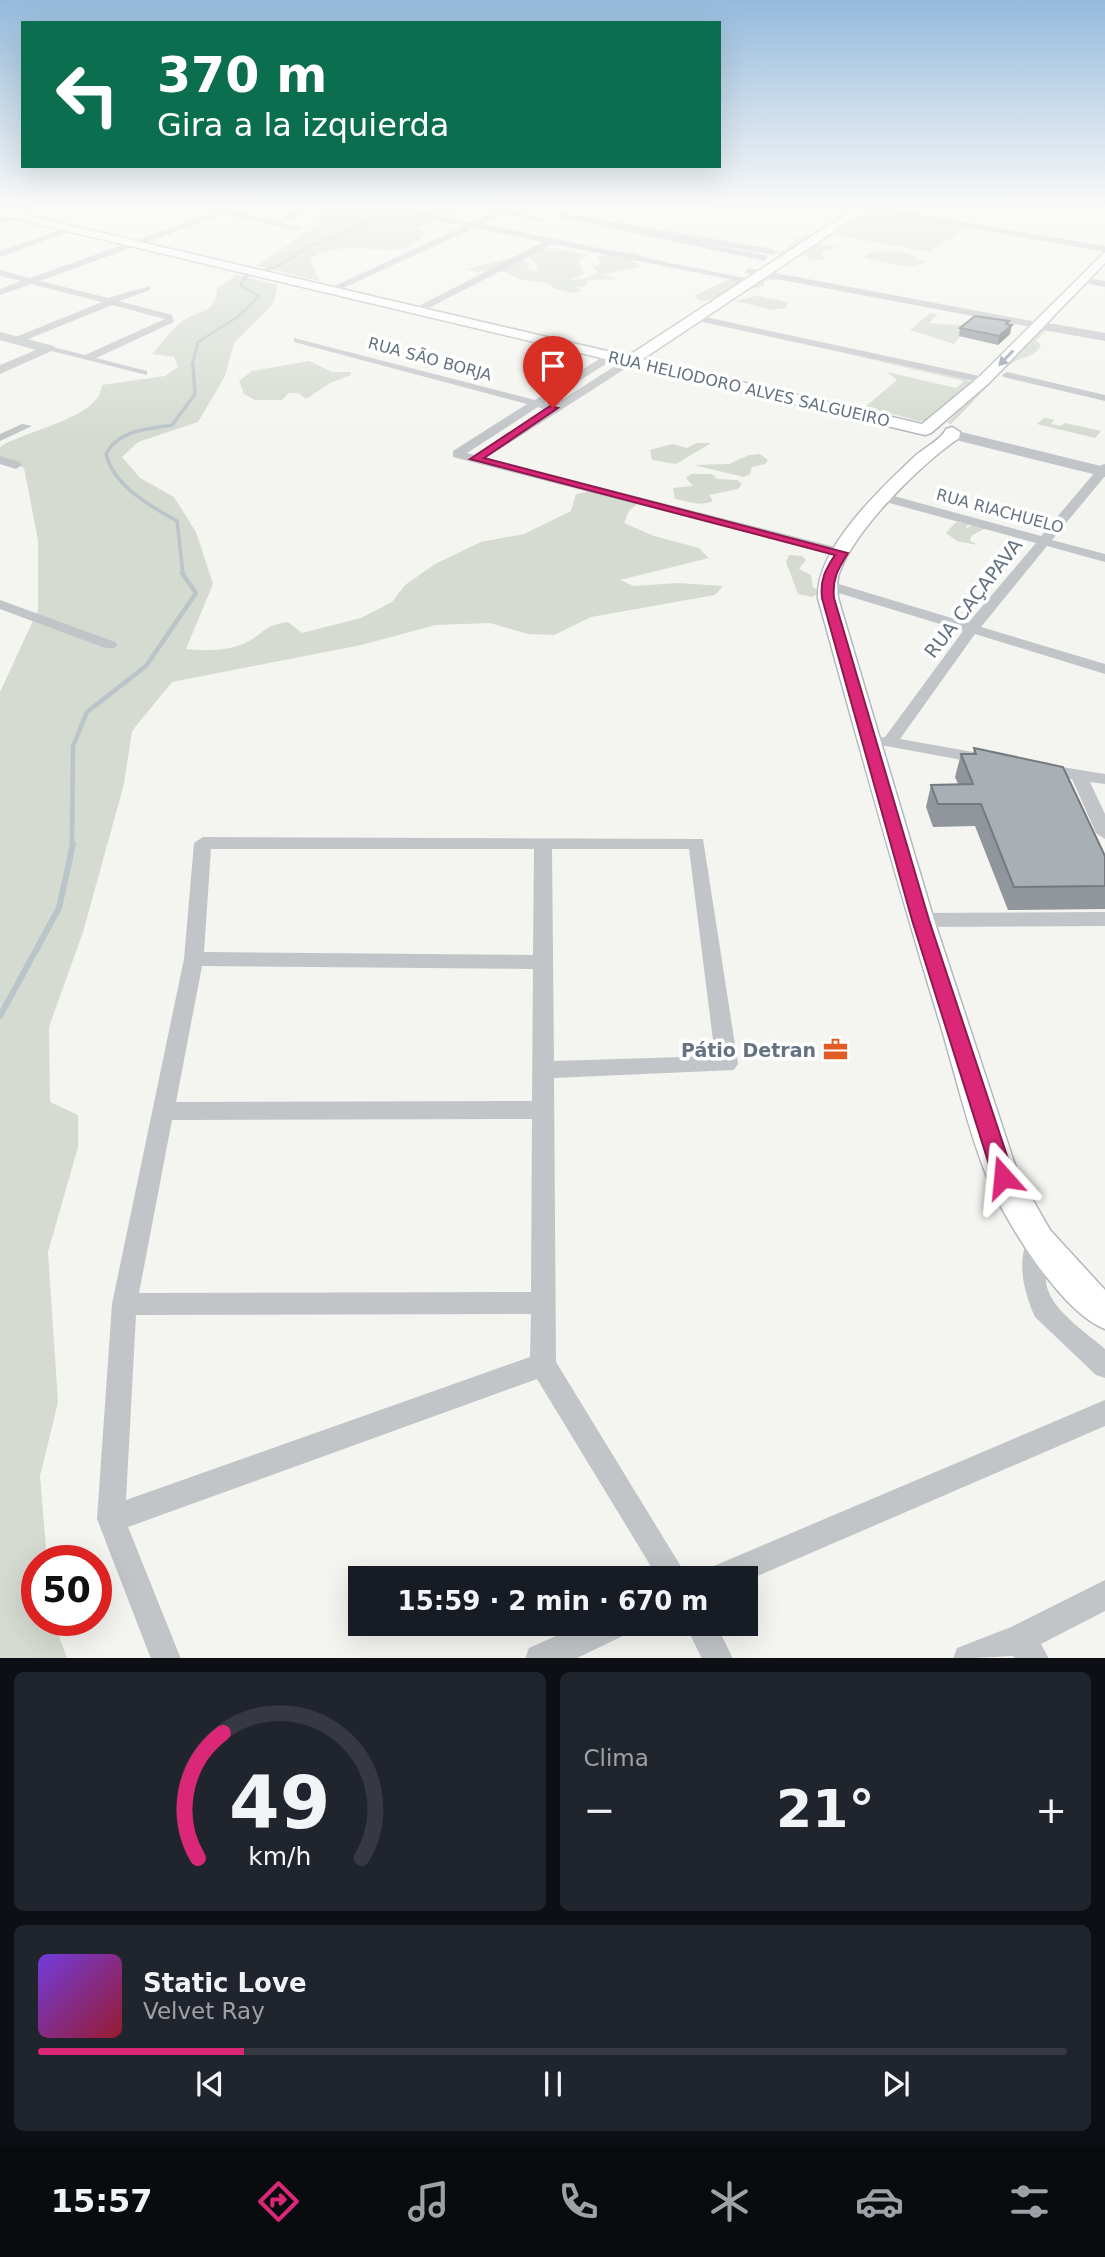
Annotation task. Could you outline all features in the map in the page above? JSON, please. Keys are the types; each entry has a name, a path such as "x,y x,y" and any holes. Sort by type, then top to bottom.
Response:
{"main road":[{"name":"RUA HELIODORO ALVES SALGUEIRO","path":"288,281 927,431 957,428"},
{"path":"611,356 739,281"},
{"path":"630,361 696,318 742,281"},
{"path":"901,480 927,431 984,380 1081,281"},
{"path":"1101,281 957,428 901,480 842,553 831,570 827,585 881,741 921,920 1003,1177 1038,1240 1072,1280 1105,1312"}],"street":[{"path":"0,292 30,281"},
{"path":"33,281 169,317 171,320 87,358"},
{"path":"0,301 52,281"},
{"path":"330,291 350,281"},
{"path":"416,311 474,281"},
{"path":"787,281 1105,337"},
{"path":"17,340 147,288"},
{"path":"696,318 984,380"},
{"path":"0,335 143,373"},
{"name":"RUA SÃO BORJA","path":"298,340 553,408"},
{"path":"0,346 34,356"},
{"path":"0,370 49,349"},
{"path":"611,356 457,454 842,553"},
{"path":"475,459 630,361"},
{"path":"1007,375 1105,398"},
{"path":"0,438 26,426"},
{"path":"957,428 1104,470"},
{"path":"0,460 16,466"},
{"name":"RUA CAÇAPAVA","path":"881,741 1104,470"},
{"name":"RUA RIACHUELO","path":"886,498 1105,558"},
{"path":"827,585 1105,669"},
{"path":"0,604 110,645"},
{"path":"881,741 998,761"},
{"path":"1025,766 1105,779"},
{"path":"1079,775 1105,833"},
{"path":"543,843 543,1365 667,1566"},
{"path":"166,1658 111,1519 124,1304 194,959 203,844 697,843 727,1064 543,1070"},
{"path":"921,920 1105,919"},
{"path":"194,959 543,962"},
{"path":"163,1111 543,1110"},
{"path":"1038,1240 1033,1280 1044,1309 1105,1366"},
{"path":"124,1304 543,1303"},
{"path":"111,1519 543,1365"},
{"path":"747,1566 1105,1413"},
{"path":"968,1658 1027,1649 1105,1595"},
{"path":"540,1658 590,1636"},
{"path":"706,1636 718,1658"}],"shaded area":[{"path":"227,281 263,281 278,285 273,304 234,343 225,376 198,422 138,442 122,457 140,478 174,497 196,532 213,584 186,649 229,648 249,641 268,628 288,622 302,633 361,618 392,602 405,585 435,564 481,542 524,534 571,511 576,494 593,491 642,500 629,511 624,523 654,536 699,548 709,558 620,580 634,586 677,583 723,586 715,595 591,617 554,635 528,634 490,623 436,625 361,645 172,682 132,731 124,784 83,932 49,1027 50,1102 78,1115 78,1147 48,1252 58,1402 40,1476 46,1545 21,1545 21,1636 59,1636 67,1658 0,1658 0,692 38,610 38,540 24,468 0,457 0,447 75,415 98,396 102,385 165,376 178,367 174,357 152,354 179,324 206,310 216,297 217,289"},
{"path":"537,281 588,281 586,286 575,287 582,291 572,293 555,289 548,283"},
{"path":"724,281 764,281 764,286 744,290 739,284 718,298 700,301 694,296"},
{"path":"756,296 788,302 786,308 772,310 735,301"},
{"path":"930,313 938,314 929,323 969,326 954,344 910,330"},
{"path":"1042,328 1047,329 1036,341 1041,345 1036,352 1015,361 951,424 947,423"},
{"path":"839,352 966,379 972,383 925,421 919,421 865,407 897,380 887,372 956,388 964,381"},
{"path":"309,361 332,372 351,372 351,375 330,383 306,399 298,393 289,393 282,400 255,400 244,394 239,381 252,371"},
{"path":"1044,418 1054,420 1051,424 1061,426 1065,423 1101,431 1095,438 1037,424"},
{"path":"697,443 711,443 676,464 652,460 650,450 672,444 687,448"},
{"path":"760,454 768,460 765,464 752,467 750,474 744,477 694,465 729,464 749,455"},
{"path":"691,474 712,474 717,479 737,480 742,484 738,489 709,495 713,501 708,503 698,504 675,499 673,488 693,486 686,478"},
{"path":"956,522 968,524 965,529 974,524 986,528 971,536 970,541 978,545 957,541 946,533"},
{"path":"789,555 802,556 806,560 799,569 811,575 813,587 820,592 812,597 798,594 786,562"}],"building":[{"path":"975,316 1009,321 1006,324 1012,325 999,336 960,328"},
{"path":"974,748 1063,767 1105,856 1105,886 1014,887 981,804 938,804 931,785 973,784 961,754 976,754"}],"waterway":[{"path":"192,365 198,342 239,316 259,296 240,285 242,281"},
{"path":"183,574 177,521 134,494 117,476 106,454 111,446 126,435 172,425 195,394 193,364"},
{"path":"72,846 73,746 87,712 146,666 196,593 182,573"},
{"path":"0,1016 59,908 73,844"}],"place":[{"name":"Pátio Detran","path":"836,1050"}],"route":[{"path":"553,408 475,459 842,553 831,570 827,585 828,598 921,920 1003,1177"}]}
